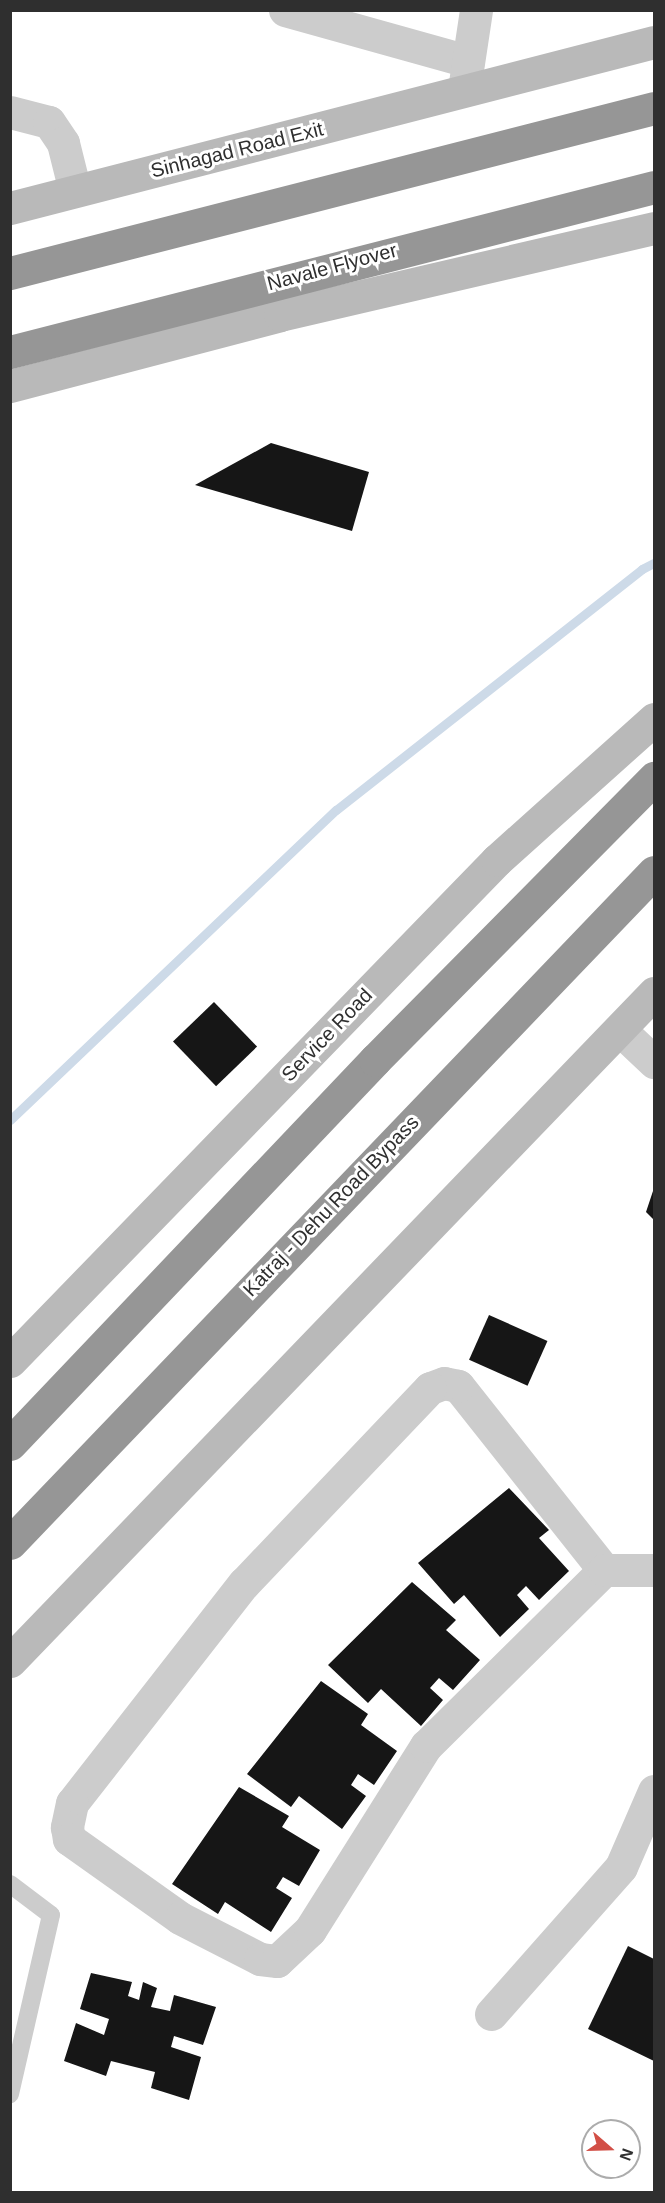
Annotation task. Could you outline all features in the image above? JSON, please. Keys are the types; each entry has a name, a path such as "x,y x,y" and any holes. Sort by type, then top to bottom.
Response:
{"highway":[{"path":"10,273 654,108"},
{"name":"Navale Flyover","path":"10,352 654,187"},
{"path":"10,1444 375,1060 654,778"},
{"name":"Katraj - Dehu Road Bypass","path":"10,1543 654,872"}],"street":[{"path":"285,10 466,76 476,10"},
{"name":"Sinhagad Road Exit","path":"10,208 466,76 654,42"},
{"path":"10,112 50,122 63,143 75,191"},
{"path":"10,386 280,315 654,228"},
{"name":"Service Road","path":"10,1361 497,860 654,719"},
{"path":"10,1661 441,1211 654,993"},
{"path":"620,1030 654,1062"},
{"path":"604,1570 458,1386 444,1383 430,1388 244,1583 72,1803 67,1827 69,1839 180,1918 260,1959 277,1961 310,1930 426,1746 604,1570 654,1570"},
{"path":"491,2014 621,1867 654,1791"}],"lane":[{"path":"10,1884 51,1915 10,2094"}],"building":[{"path":"271,443 369,472 352,531 195,485"},
{"path":"214,1002 257,1047 216,1086 173,1042"},
{"path":"654,1188 654,1220 646,1212"},
{"path":"489,1315 547,1341 528,1386 469,1360"},
{"path":"509,1488 549,1530 539,1538 569,1571 539,1600 526,1586 517,1595 529,1609 500,1637 464,1595 454,1604 418,1563"},
{"path":"412,1582 456,1620 446,1630 480,1660 453,1690 439,1678 430,1688 443,1700 421,1726 381,1689 368,1703 328,1665"},
{"path":"321,1681 368,1714 361,1725 397,1751 374,1785 358,1774 351,1785 366,1796 342,1829 299,1796 291,1807 247,1774"},
{"path":"239,1787 289,1816 282,1827 320,1850 299,1886 283,1877 276,1888 292,1898 271,1932 225,1902 218,1914 172,1884"},
{"path":"628,1946 654,1959 654,2061 588,2029"},
{"path":"91,1973 132,1982 128,1996 139,2000 143,1982 157,1988 151,2007 170,2011 174,1995 216,2007 203,2045 174,2036 171,2047 201,2057 189,2100 151,2088 155,2072 111,2061 106,2076 64,2061 76,2023 104,2035 109,2019 80,2009"}],"waterway":[{"path":"10,1120 336,810 642,569 654,563"}]}
